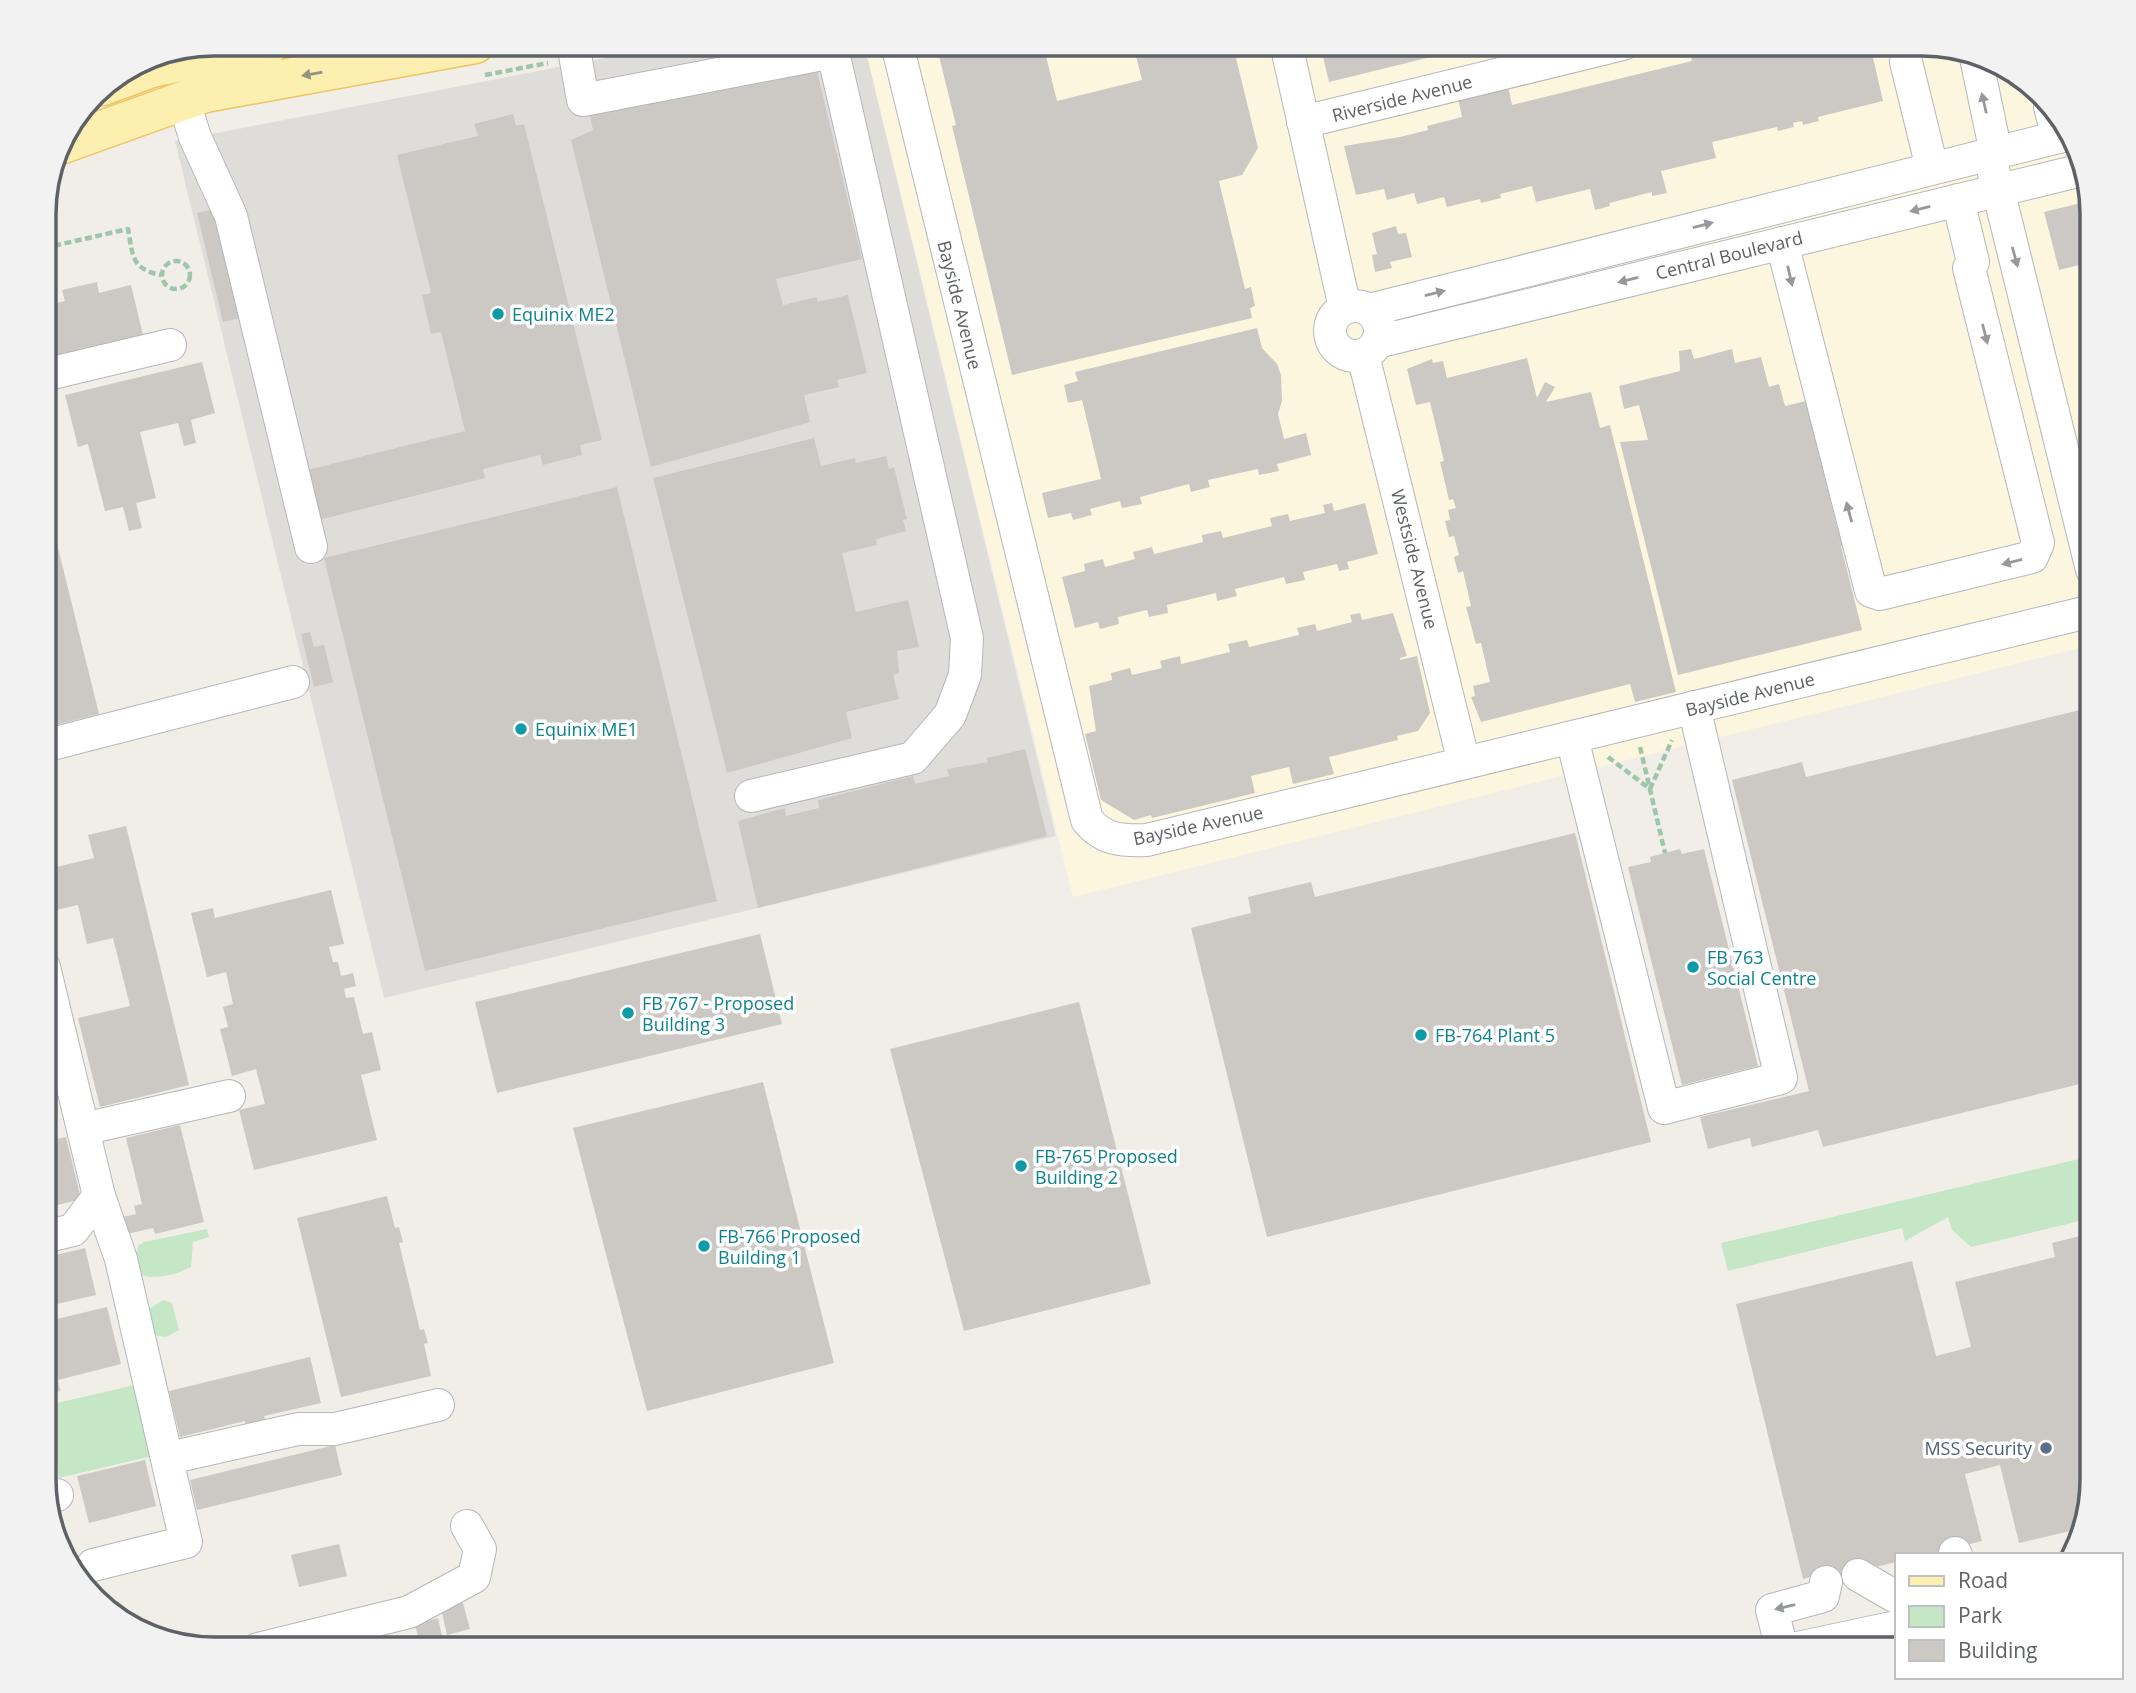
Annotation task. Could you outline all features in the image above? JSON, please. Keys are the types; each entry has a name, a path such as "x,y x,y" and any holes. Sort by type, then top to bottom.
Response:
{"main road":[{"path":"155,67 211,56"},
{"path":"75,139 183,99 475,60"}],"lane":[{"path":"575,56 583,100 794,56"},
{"path":"751,796 913,758 950,716 965,676 967,638 834,56"},
{"name":"Bayside Avenue","path":"900,56 1087,820 1096,832 1108,837 1147,840 2080,614"},
{"path":"1289,56 1303,122 1357,309 1380,328 1370,348 1346,355 1333,344 1329,327 1338,312 1357,309"},
{"name":"Riverside Avenue","path":"1303,122 1574,56"},
{"path":"1906,62 1932,168"},
{"path":"1977,66 1998,191 2080,522"},
{"path":"183,99 195,137 232,216 311,547"},
{"name":"Central Boulevard","path":"1357,309 1993,153 2054,128"},
{"name":"Central Boulevard","path":"1370,348 1594,289 2074,172"},
{"path":"1786,203 1788,241 1798,309 1871,591 1880,594 2032,557 2038,543 1969,268 1973,262 1958,200"},
{"path":"1587,254 1594,289"},
{"path":"56,372 170,345"},
{"name":"Westside Avenue","path":"1370,348 1465,763"},
{"path":"56,743 293,682"},
{"path":"1576,737 1664,1108 1677,1105 1782,1078 1690,708"},
{"path":"56,1017 99,1196 121,1259 169,1458 186,1542 93,1565"},
{"path":"83,1129 229,1096"},
{"path":"56,1234 73,1230 99,1196"},
{"path":"169,1458 298,1429 335,1429 438,1405"},
{"path":"307,1637 409,1612 474,1577 480,1549 467,1526"},
{"path":"1858,1575 1895,1596"},
{"path":"1779,1637 1772,1610 1816,1600 1823,1596 1826,1582"},
{"path":"1835,1637 1838,1632 1895,1609"},
{"path":"1844,1637 1895,1627"}],"path":[{"path":"475,60 519,56"},
{"path":"56,245 128,229 134,261 144,272 161,275"},
{"path":"176,261 185,264 190,276 187,285 173,289 164,284 161,275 168,263 176,261"},
{"path":"1650,789 1690,708"},
{"path":"1633,722 1665,853"},
{"path":"1576,737 1650,789"}],"shaded area":[{"path":"616,56 867,56 1056,836 384,998 175,141"},
{"path":"867,56 1922,56 1963,61 1992,72 2026,95 2041,110 2064,144 2079,193 2080,648 1073,897"}],"green space":[{"path":"2080,1159 2080,1221 1971,1247 1952,1230 1948,1217 1905,1241 1902,1228 1728,1271 1721,1243"},
{"path":"207,1229 209,1237 193,1242 191,1267 178,1273 155,1277 134,1272 138,1246 144,1242"},
{"path":"163,1300 172,1303 179,1330 166,1337 153,1335 146,1311"},
{"path":"135,1385 152,1456 59,1478 56,1464 56,1403"}],"building":[{"path":"939,56 1046,56 1057,101 1142,80 1136,56 1239,56 1236,58 1258,148 1242,175 1219,181 1245,289 1251,287 1255,306 1250,308 1252,318 1012,375 952,126 956,125"},
{"path":"1323,56 1435,56 1329,82"},
{"path":"1691,56 1873,56 1883,101 1818,117 1819,121 1803,125 1802,121 1793,123 1794,127 1778,131 1777,127 1712,142 1716,158 1661,171 1667,193 1652,196 1652,192 1609,203 1610,206 1595,210 1590,189 1536,202 1532,186 1500,194 1501,198 1481,203 1480,199 1447,207 1444,197 1417,204 1414,193 1387,200 1384,189 1356,195 1344,146 1400,137 1428,130 1427,126 1462,117 1458,98 1508,86 1512,105 1692,61"},
{"path":"817,71 862,259 776,279 783,305 817,297 818,302 848,295 867,373 837,380 839,387 804,395 810,422 651,467 571,140 593,130 589,111"},
{"name":"Equinix ME2","path":"513,114 516,126 524,124 602,440 580,445 582,455 543,465 540,455 483,469 485,478 311,522 299,472 465,431 441,332 431,334 422,295 431,293 397,155 478,136 474,124"},
{"path":"2079,203 2080,265 2059,270 2044,212"},
{"path":"215,209 241,318 223,322 197,213"},
{"path":"1396,226 1398,234 1406,233 1412,257 1390,262 1392,268 1375,272 1372,255 1377,254 1372,233"},
{"path":"97,282 99,293 131,285 143,335 56,356 56,303 65,301 62,290"},
{"path":"1257,328 1262,348 1277,364 1281,375 1282,401 1278,414 1284,439 1306,433 1311,455 1277,464 1279,471 1259,475 1258,469 1208,480 1210,487 1191,492 1189,484 1140,497 1142,504 1122,508 1120,501 1090,509 1092,515 1073,520 1071,513 1048,518 1042,493 1101,479 1082,400 1068,403 1064,385 1078,381 1075,372"},
{"path":"1691,349 1694,359 1732,349 1735,363 1761,357 1769,387 1779,384 1785,406 1806,401 1837,527 1842,526 1847,544 1841,546 1862,630 1678,675 1620,442 1648,440 1639,405 1624,409 1619,386 1680,371 1679,351"},
{"path":"1527,358 1537,398 1545,382 1555,387 1546,402 1591,392 1600,428 1610,425 1676,692 1635,702 1630,684 1481,722 1471,697 1475,696 1473,686 1490,682 1481,643 1476,644 1466,607 1471,606 1463,571 1458,573 1454,557 1459,555 1454,536 1449,537 1445,521 1450,520 1448,510 1456,508 1453,499 1449,500 1440,462 1444,461 1430,402 1416,405 1407,369 1432,359 1433,363 1443,361 1447,378"},
{"path":"202,362 215,413 191,420 196,443 184,446 178,423 140,432 156,498 136,503 142,528 129,531 123,507 105,511 88,444 78,447 65,395"},
{"path":"814,438 821,466 855,458 856,463 886,456 889,469 894,467 907,519 903,520 906,531 876,539 877,545 842,553 856,612 908,600 919,647 897,651 899,673 893,675 899,699 846,712 852,738 727,773 653,478"},
{"name":"Equinix ME1","path":"617,487 717,901 425,971 324,558"},
{"path":"1332,503 1334,511 1365,503 1378,554 1347,562 1349,569 1339,571 1337,564 1303,572 1305,580 1286,584 1284,577 1235,589 1237,596 1217,601 1216,593 1167,605 1168,613 1149,617 1147,610 1118,617 1119,624 1100,629 1098,622 1075,628 1062,577 1085,571 1084,564 1103,559 1105,567 1135,559 1133,552 1152,547 1154,554 1203,542 1202,535 1221,531 1223,538 1272,526 1270,518 1288,514 1290,521 1325,513 1323,505"},
{"path":"56,540 99,714 56,725"},
{"path":"1360,613 1362,620 1393,613 1407,656 1400,660 1417,656 1430,713 1418,731 1397,736 1398,740 1329,757 1334,774 1293,784 1289,767 1251,776 1255,793 1152,818 1151,815 1134,820 1101,800 1085,734 1096,731 1089,686 1112,680 1111,673 1130,668 1132,675 1162,668 1160,661 1180,656 1181,664 1230,652 1228,644 1247,640 1249,647 1299,635 1297,628 1315,624 1317,631 1352,622 1350,615"},
{"path":"310,632 314,647 324,645 333,682 314,687 301,634"},
{"path":"2080,710 2080,1084 1823,1147 1818,1130 1752,1147 1750,1138 1708,1149 1700,1117 1809,1091 1732,780 1802,762 1806,777"},
{"path":"1025,749 1047,836 758,908 738,821 785,808 786,816 819,808 818,800 913,776 915,784 949,776 947,769 988,762 987,758"},
{"path":"126,826 189,1085 100,1107 78,1018 130,1006 113,938 87,944 78,905 56,910 56,867 94,858 88,835"},
{"name":"FB-764 Plant 5","path":"1575,833 1651,1142 1267,1237 1191,928 1251,913 1248,897 1311,882 1315,897"},
{"name":"FB 763 Social Centre","path":"1680,849 1682,854 1704,849 1758,1066 1682,1085 1628,867 1651,862 1650,857"},
{"path":"331,890 344,944 329,947 333,962 338,962 341,976 353,973 356,986 344,989 346,998 354,997 363,1034 372,1032 381,1070 361,1075 377,1140 254,1170 239,1110 265,1104 256,1069 232,1076 220,1029 228,1027 223,1007 233,1004 226,972 207,977 191,913 213,908 215,918"},
{"name":"FB 767 - Proposed Building 3","path":"760,934 782,1024 497,1093 475,1002"},
{"name":"FB-765 Proposed Building 2","path":"1079,1002 1151,1284 964,1331 890,1049"},
{"name":"FB-766 Proposed Building 1","path":"763,1082 834,1363 647,1411 573,1128"},
{"path":"180,1125 204,1222 155,1234 153,1228 127,1234 123,1217 136,1214 134,1206 142,1204 126,1138"},
{"path":"66,1137 81,1199 56,1205 56,1139"},
{"path":"387,1196 395,1228 399,1227 403,1242 399,1243 420,1330 424,1329 428,1343 424,1344 431,1376 341,1397 297,1218"},
{"path":"2080,1236 2080,1479 2079,1500 2072,1531 2019,1543 2000,1465 1965,1474 1982,1541 1935,1553 1895,1553 1895,1562 1822,1580 1821,1574 1803,1579 1736,1304 1912,1261 1936,1356 1971,1347 1955,1282 2055,1257 2052,1243"},
{"path":"85,1248 96,1295 56,1304 56,1255"},
{"path":"107,1307 121,1364 58,1380 60,1391 56,1392 56,1319"},
{"path":"310,1357 321,1403 264,1416 266,1424 246,1429 245,1421 180,1437 169,1391"},
{"path":"335,1445 342,1475 197,1510 190,1480"},
{"path":"145,1460 156,1506 89,1523 77,1476"},
{"path":"339,1544 347,1576 299,1587 291,1555"},
{"path":"463,1603 470,1629 447,1635 441,1608"},
{"path":"438,1618 442,1636 418,1637 415,1624"}],"place":[{"name":"Equinix ME2","path":"498,314"},
{"name":"Equinix ME1","path":"521,729"},
{"name":"FB 763 Social Centre","path":"1693,967"},
{"name":"FB 767 - Proposed Building 3","path":"628,1013"},
{"name":"FB-764 Plant 5","path":"1421,1035"},
{"name":"FB-765 Proposed Building 2","path":"1021,1166"},
{"name":"FB-766 Proposed Building 1","path":"704,1246"},
{"name":"MSS Security","path":"2046,1448"}]}
